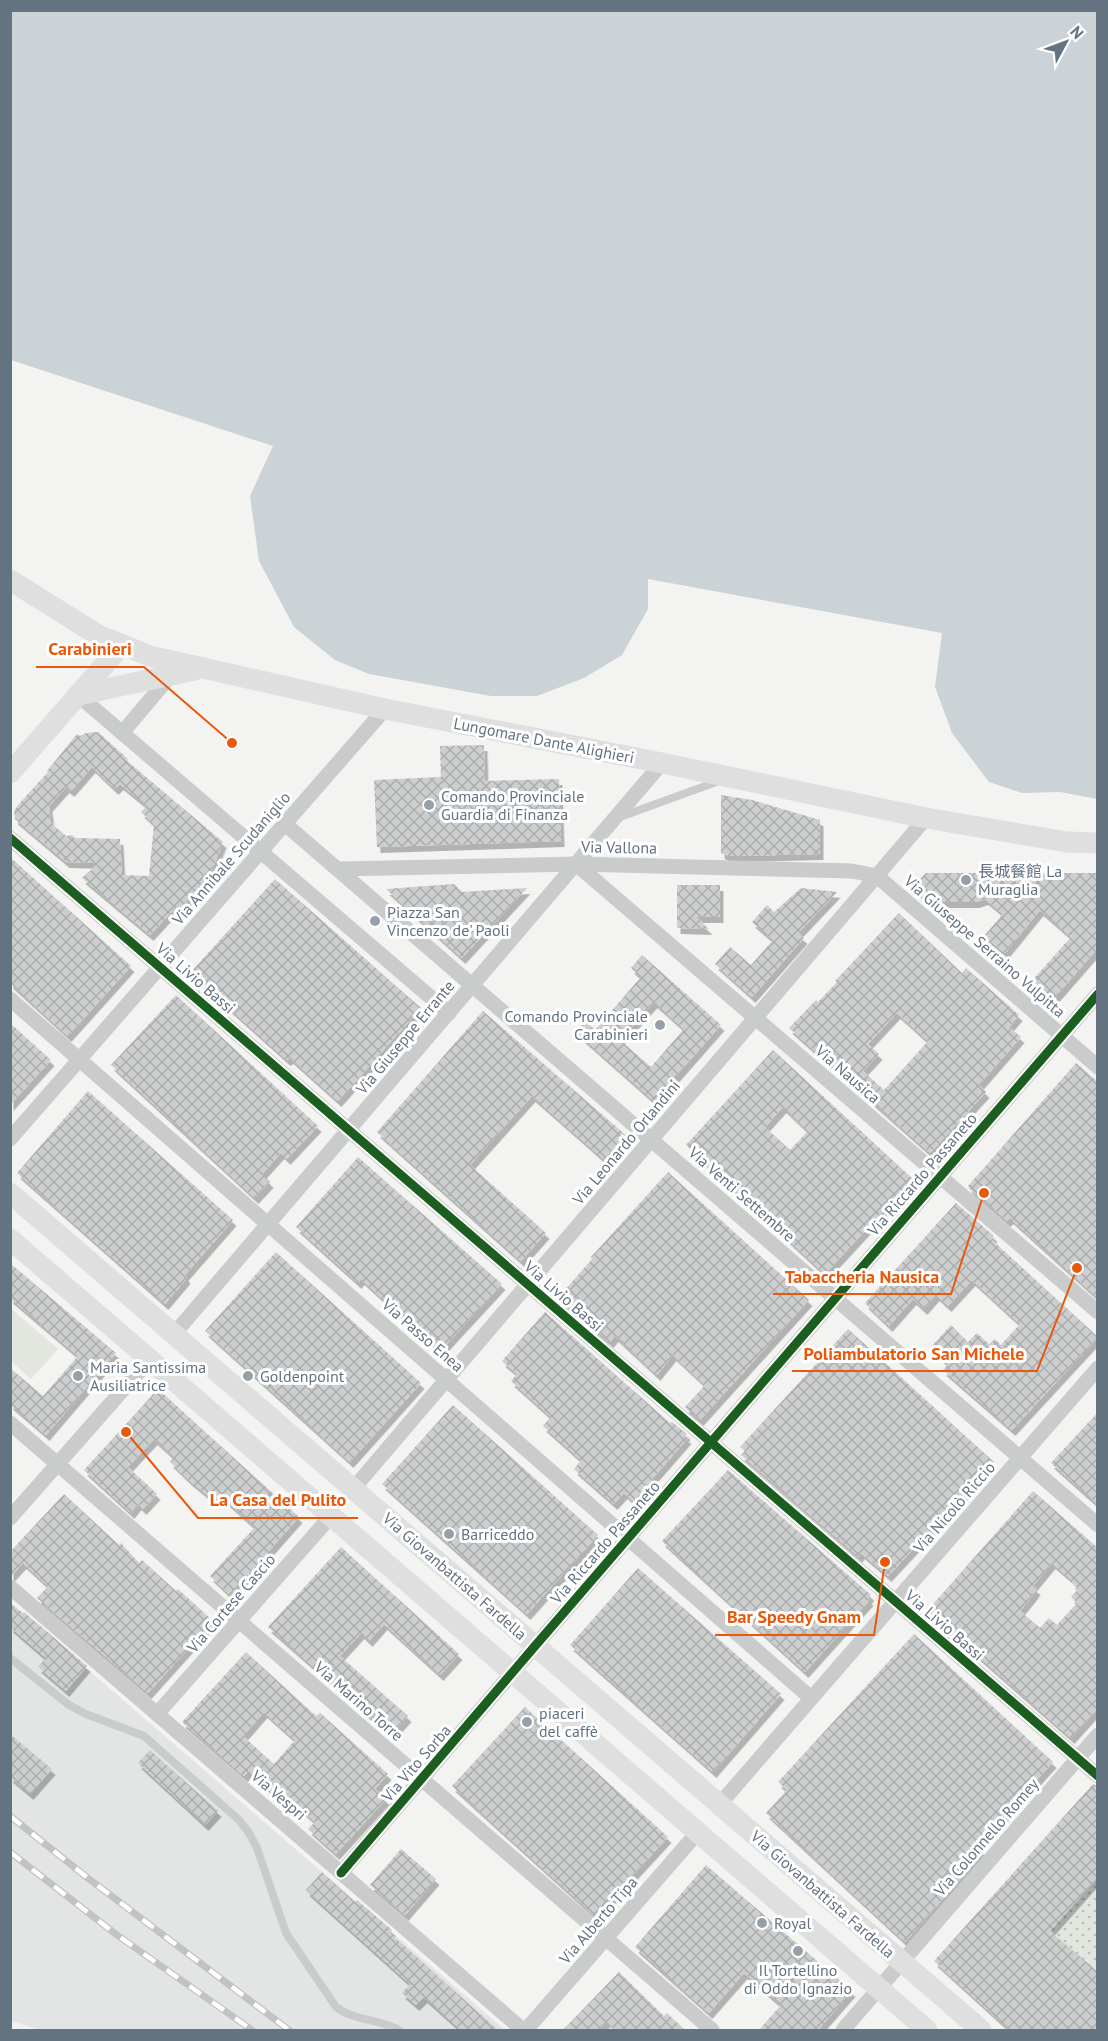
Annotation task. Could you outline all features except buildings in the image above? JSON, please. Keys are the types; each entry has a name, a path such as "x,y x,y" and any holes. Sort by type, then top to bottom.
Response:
{"main road":[{"name":"Lungomare Dante Alighieri","path":"10,580 98,635 150,656 385,709 926,818 1067,842 1098,843"},
{"path":"10,773 121,646"},
{"path":"78,695 202,668"},
{"name":"Via Giovanbattista Fardella","path":"10,1193 981,2031"},
{"path":"10,1239 927,2031"}],"street":[{"path":"122,733 171,675"},
{"path":"78,695 449,1013"},
{"name":"Via Annibale Scudaniglio","path":"10,1139 385,709"},
{"name":"Via Giuseppe Errante","path":"174,1334 662,763"},
{"name":"Via Leonardo Orlandini","path":"353,1489 926,818"},
{"name":"Via Venti Settembre","path":"285,824 1098,1525"},
{"name":"Via Livio Bassi","path":"10,838 1098,1776"},
{"name":"Via Vallona","path":"339,869 576,864 852,871 877,876"},
{"name":"Via Nausica","path":"576,864 1098,1312"},
{"name":"Via Giuseppe Serraino Vulpitta","path":"877,876 1098,1067"},
{"name":"Via Riccardo Passaneto","path":"513,1673 1098,994"},
{"name":"Via Passo Enea","path":"10,999 812,1698"},
{"path":"10,1518 150,1359"},
{"name":"Via Nicolò Riccio","path":"719,1805 1098,1368"},
{"name":"Via Marino Torre","path":"10,1423 712,2031"},
{"name":"Via Cortese Cascio","path":"157,1714 331,1516"},
{"name":"Via Vespri","path":"10,1587 524,2031"},
{"name":"Via Vito Sorba","path":"341,1873 513,1673"},
{"name":"Via Colonnello Romey","path":"843,2031 1098,1735"},
{"name":"Via Alberto Tipa","path":"524,2031 698,1832"}],"lane":[{"path":"613,820 730,777"},
{"path":"10,1658 69,1705 86,1714 144,1736 224,1806 249,1833 257,1848 286,1933 336,2007 344,2013 382,2023 399,2031"}],"shaded area":[{"path":"11,10 1097,11 1097,799 1060,792 1022,793 989,782 952,733 935,687 942,633 648,579 648,609 622,655 584,678 537,696 491,696 369,674 335,660 294,627 259,561 250,496 273,446 11,360"},
{"path":"10,1308 58,1349 31,1379 11,1361"},
{"path":"10,1603 505,2030 40,2030 11,2021"},
{"path":"1097,1877 1097,1972 1050,1931"}],"railway":[{"path":"10,1816 89,1879 289,2030"},
{"path":"10,1852 117,1935 252,2030"}],"cycle path":[{"path":"10,838 1098,1776"},
{"path":"341,1873 1098,994"}],"place":[{"name":"Carabinieri","path":"232,743"},
{"name":"Comando Provinciale Guardia di Finanza","path":"429,805"},
{"name":"長城餐館 La Muraglia","path":"966,880"},
{"name":"Piazza San Vincenzo de' Paoli","path":"375,921"},
{"name":"Comando Provinciale Carabinieri","path":"660,1025"},
{"name":"Tabaccheria Nausica","path":"984,1193"},
{"name":"Poliambulatorio San Michele","path":"1077,1268"},
{"name":"Maria Santissima Ausiliatrice","path":"78,1376"},
{"name":"Goldenpoint","path":"248,1376"},
{"name":"La Casa del Pulito","path":"126,1432"},
{"name":"Barriceddo","path":"449,1534"},
{"name":"Bar Speedy Gnam","path":"885,1562"},
{"name":"piaceri del caffè","path":"527,1722"},
{"name":"Royal","path":"762,1923"},
{"name":"Il Tortellino di Oddo Ignazio","path":"798,1951"}]}
